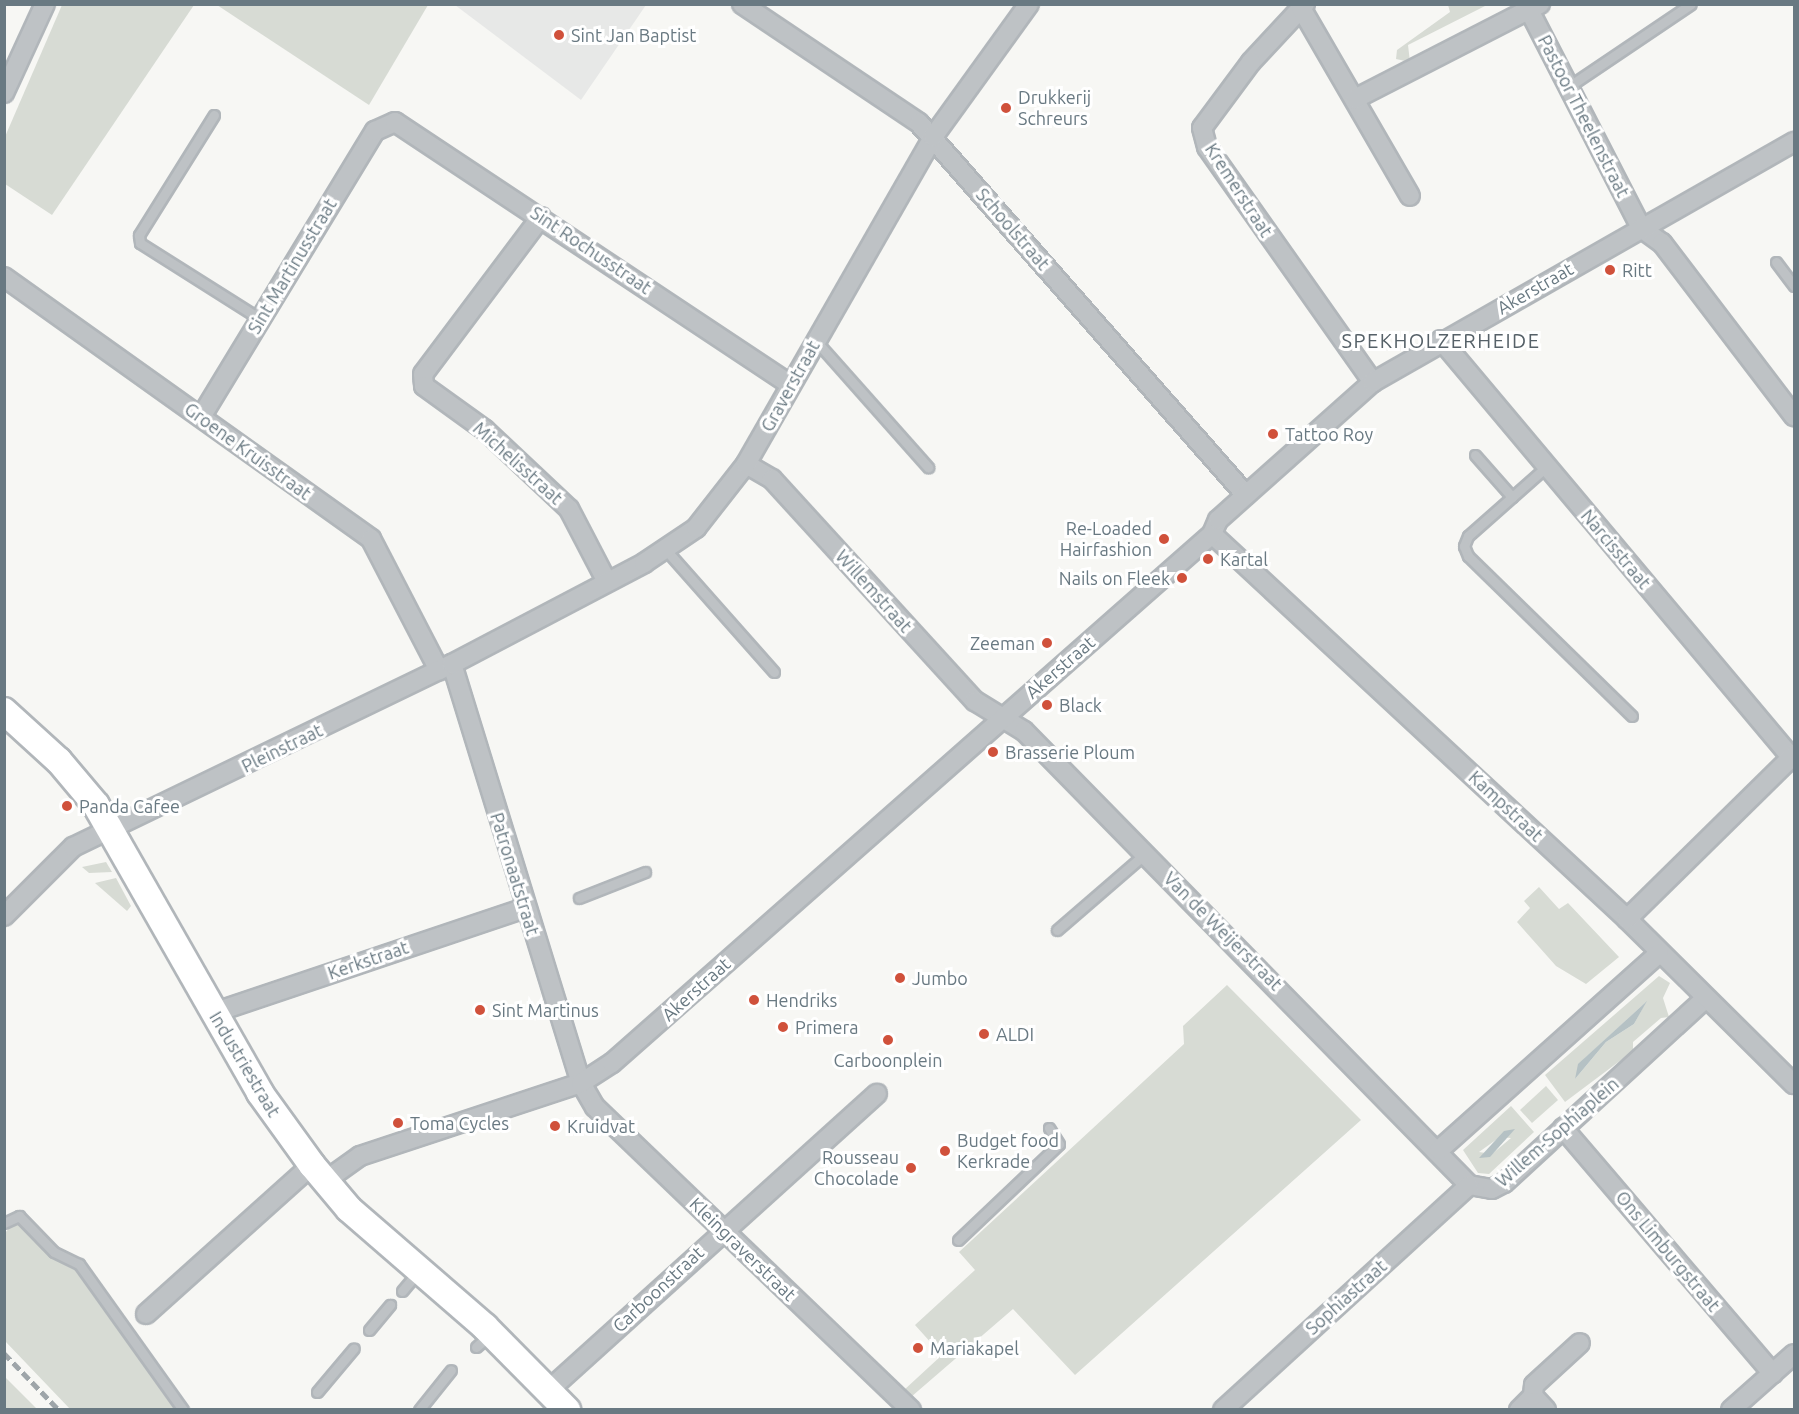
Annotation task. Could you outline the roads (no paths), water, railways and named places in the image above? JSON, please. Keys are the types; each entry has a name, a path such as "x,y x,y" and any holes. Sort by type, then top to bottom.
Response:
{"street":[{"path":"4,93 45,4"},
{"name":"Schoolstraat","path":"742,4 933,137 1246,495"},
{"name":"Graverstraat","path":"446,667 666,550 717,507 746,464 933,137 1029,4"},
{"path":"1303,6 1410,196"},
{"name":"Kremerstraat","path":"1303,6 1251,62 1202,128 1207,147 1373,382"},
{"path":"1355,99 1532,7"},
{"name":"Pastoor Theelenstraat","path":"1532,7 1568,87 1641,228"},
{"name":"Sint Martinusstraat","path":"201,417 375,130 389,122"},
{"name":"Sint Rochusstraat","path":"389,122 410,129 790,384"},
{"name":"Akerstraat","path":"146,1314 319,1173 360,1156 581,1083 612,1063 1212,534 1218,520 1373,382 1441,340 1794,142"},
{"name":"Michelisstraat","path":"542,217 423,374 424,386 485,430 569,509 607,582"},
{"path":"1641,228 1662,243 1794,416"},
{"name":"Groene Kruisstraat","path":"4,277 371,539 446,667"},
{"name":"Narcisstraat","path":"1441,340 1546,467 1793,756"},
{"name":"Willemstraat","path":"746,464 772,479 975,701 1001,718"},
{"name":"Kampstraat","path":"1212,534 1627,919 1705,999 1792,1078"},
{"name":"Pleinstraat","path":"4,916 66,851 446,667"},
{"name":"Patronaatstraat","path":"446,667 533,909 581,1083"},
{"name":"Industriestraat","path":"4,711 79,783 110,829 213,1013 319,1173 484,1340 549,1390 567,1410"},
{"name":"Van de Weijerstraat","path":"1001,718 1024,731 1439,1150"},
{"path":"1627,919 1793,756"},
{"name":"Kerkstraat","path":"213,1013 533,909"},
{"path":"1439,1150 1659,953"},
{"name":"Willem-Sophiaplein","path":"1439,1150 1469,1185 1497,1187 1705,999"},
{"name":"Kleingraverstraat","path":"581,1083 595,1107 911,1410"},
{"name":"Carboonstraat","path":"549,1390 723,1229 877,1094"},
{"name":"Ons Limburgstraat","path":"1563,1128 1773,1374"},
{"name":"Sophiastraat","path":"1223,1410 1469,1185"},
{"path":"1519,1410 1533,1396 1534,1385 1580,1343"},
{"path":"1731,1410 1794,1354"},
{"path":"1533,1396 1546,1410"}],"lane":[{"path":"1568,87 1691,4"},
{"path":"214,115 139,235 140,243 260,319"},
{"path":"1776,262 1794,286"},
{"path":"815,340 928,467"},
{"path":"1475,455 1512,497"},
{"path":"1546,467 1468,536 1468,556 1632,716"},
{"path":"666,550 774,672"},
{"path":"1057,930 1146,853"},
{"path":"579,898 645,872"},
{"path":"958,1240 1059,1144 1049,1128"},
{"path":"4,1223 19,1216 54,1252 79,1264 183,1410"},
{"path":"402,1291 418,1271"},
{"path":"369,1330 390,1305"},
{"path":"317,1392 354,1348"},
{"path":"419,1410 451,1370"}],"railway":[{"path":"4,1353 59,1410"}],"place":[{"name":"Sint Jan Baptist","path":"559,35"},
{"name":"Drukkerij Schreurs","path":"1006,108"},
{"name":"Ritt","path":"1610,270"},
{"name":"Tattoo Roy","path":"1273,434"},
{"name":"Re-Loaded Hairfashion","path":"1164,539"},
{"name":"Kartal","path":"1208,559"},
{"name":"Nails on Fleek","path":"1182,578"},
{"name":"Zeeman","path":"1047,643"},
{"name":"Black","path":"1047,705"},
{"name":"Brasserie Ploum","path":"993,752"},
{"name":"Panda Cafee","path":"67,806"},
{"name":"Jumbo","path":"900,978"},
{"name":"Hendriks","path":"754,1000"},
{"name":"Sint Martinus","path":"480,1010"},
{"name":"Primera","path":"783,1027"},
{"name":"ALDI","path":"984,1034"},
{"name":"Carboonplein","path":"888,1040"},
{"name":"Toma Cycles","path":"398,1123"},
{"name":"Kruidvat","path":"555,1126"},
{"name":"Budget food Kerkrade","path":"945,1151"},
{"name":"Rousseau Chocolade","path":"911,1168"},
{"name":"Mariakapel","path":"918,1348"}],"district":[{"name":"SPEKHOLZERHEIDE","path":"1441,340"}]}
